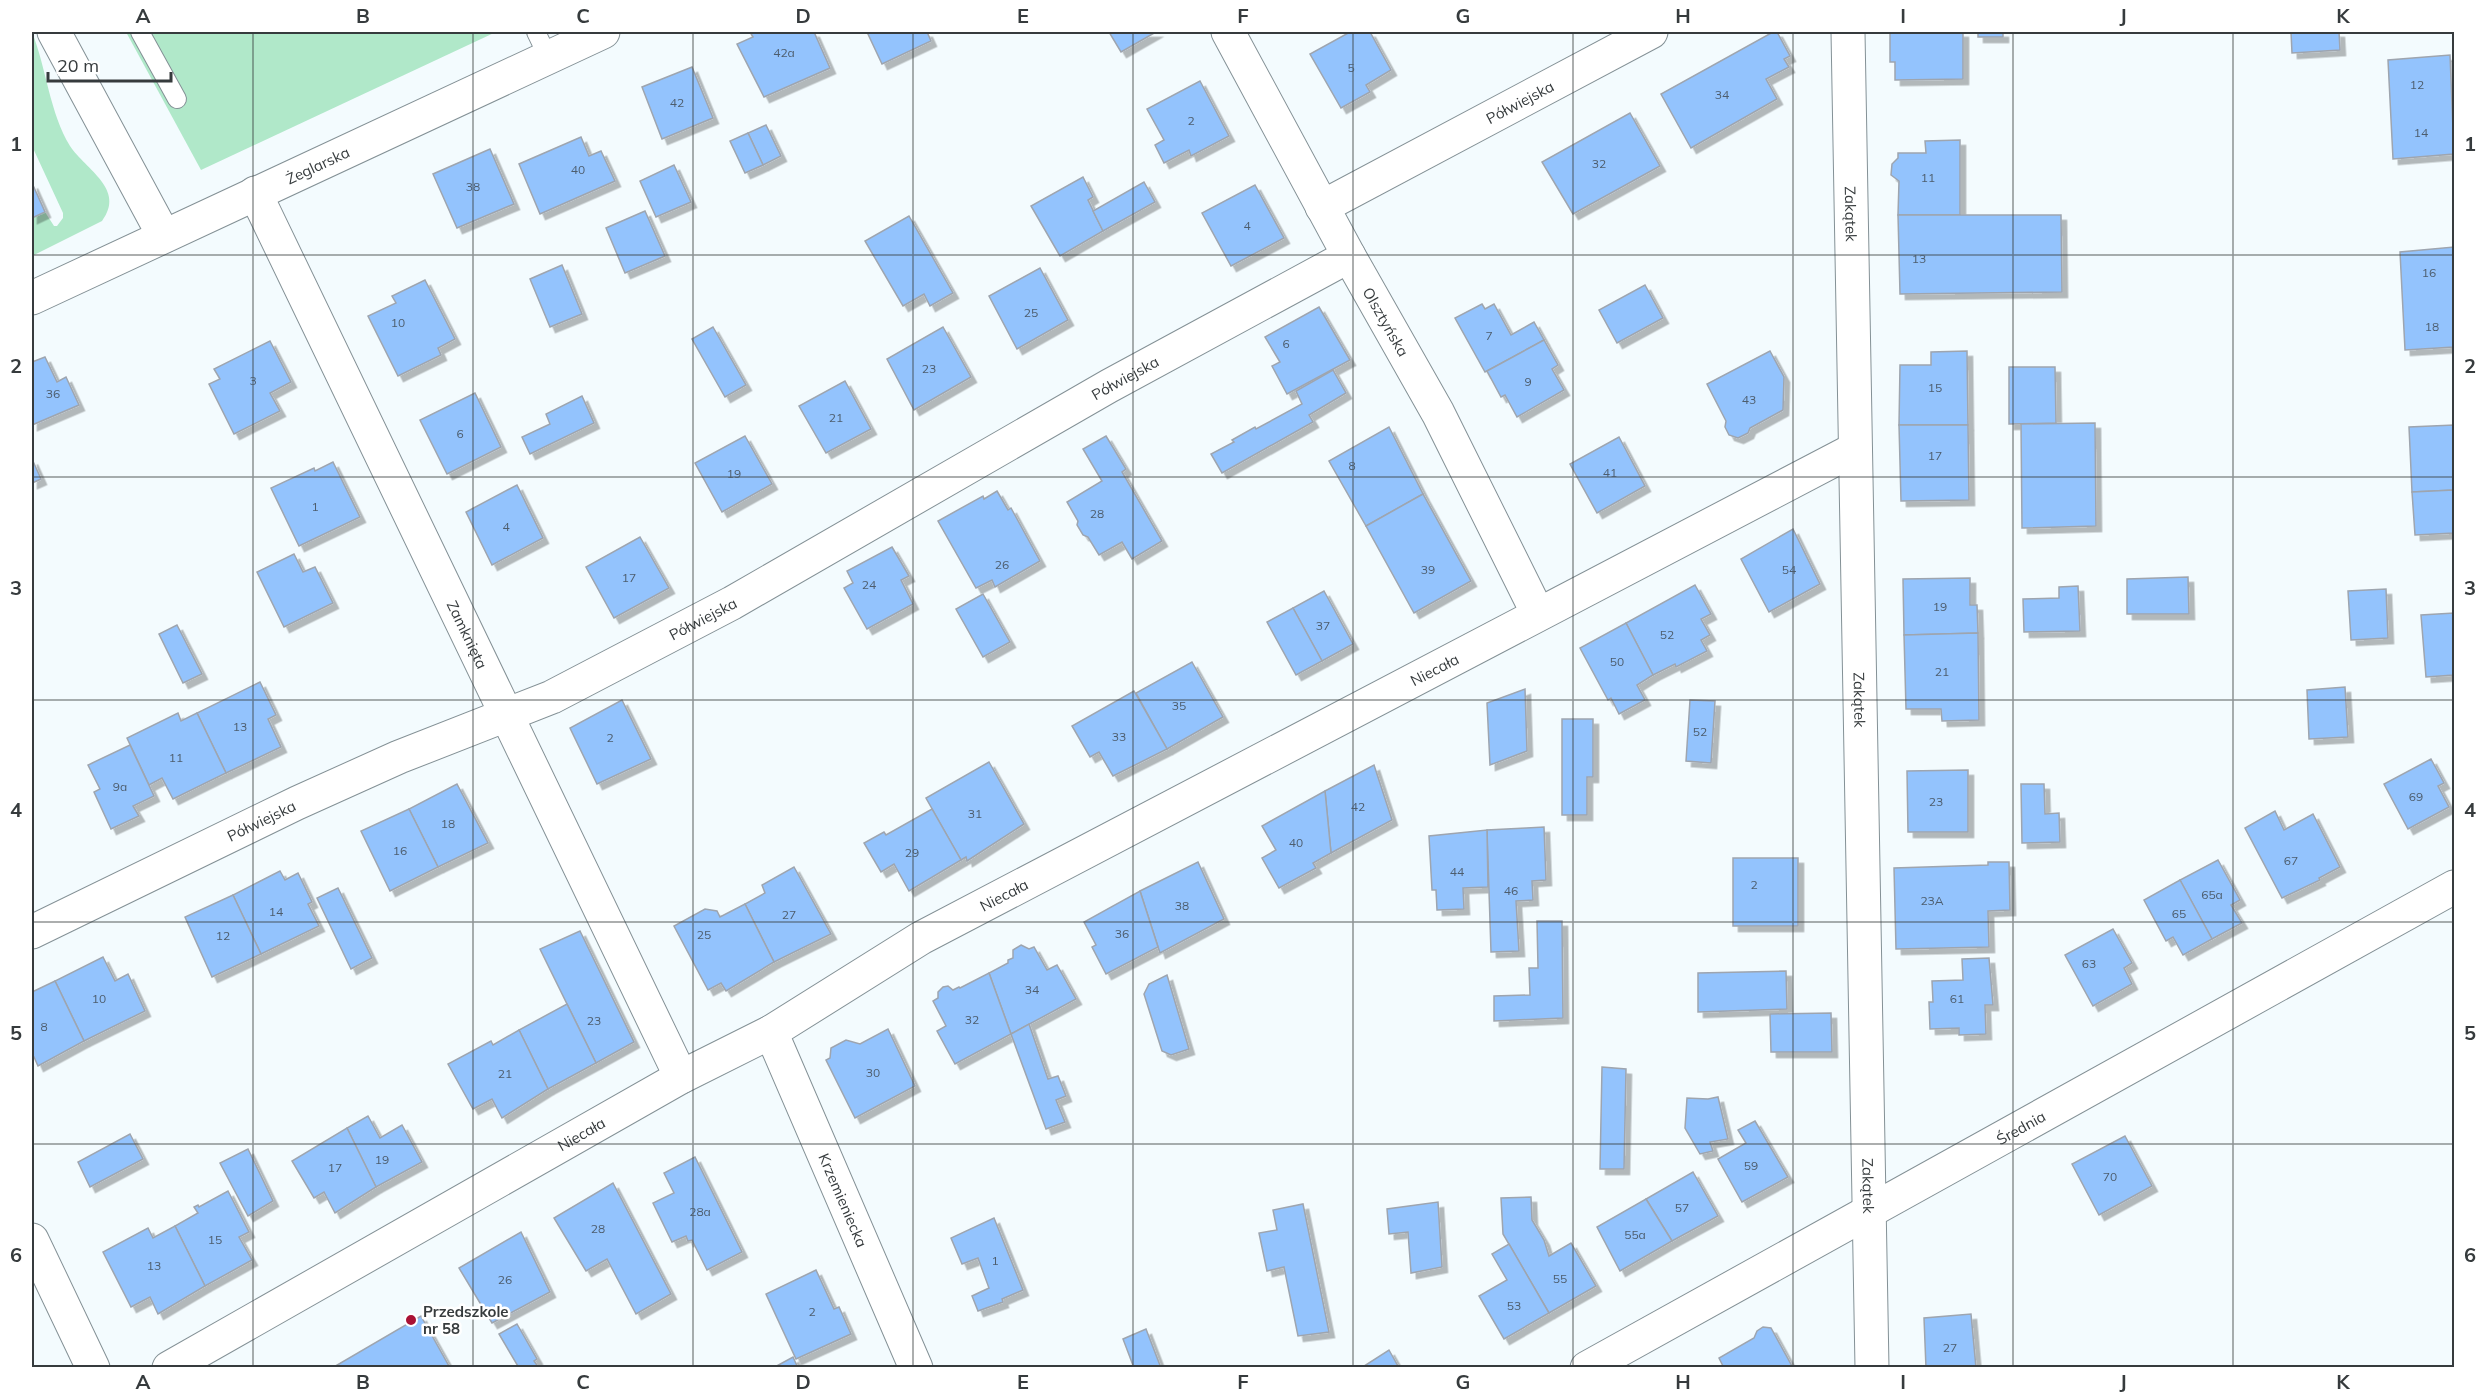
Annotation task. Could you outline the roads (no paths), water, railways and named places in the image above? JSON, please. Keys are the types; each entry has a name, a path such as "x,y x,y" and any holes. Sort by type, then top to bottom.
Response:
{"street":[{"path":"54,32 164,236"},
{"name":"Żeglarska","path":"32,298 255,194 542,44 603,32"},
{"name":"Olsztyńska","path":"1228,32 1349,256 1438,413 1538,614"},
{"name":"Półwiejska","path":"1322,207 1652,32"},
{"name":"Zakątek","path":"1848,32 1872,1368"},
{"name":"Zamknięta","path":"255,194 681,1077"},
{"name":"Półwiejska","path":"32,932 297,803 399,757 552,697 732,603 1109,386 1349,256"},
{"name":"Niecała","path":"169,1368 681,1077 771,1032 921,938 1855,449"},
{"name":"Średnia","path":"1587,1368 2454,887"},
{"name":"Krzemieniecka","path":"771,1032 916,1368"},
{"path":"32,1240 93,1368"}],"lane":[{"path":"141,32 177,99"}],"place":[{"name":"Przedszkole nr 58","path":"411,1320"}]}
